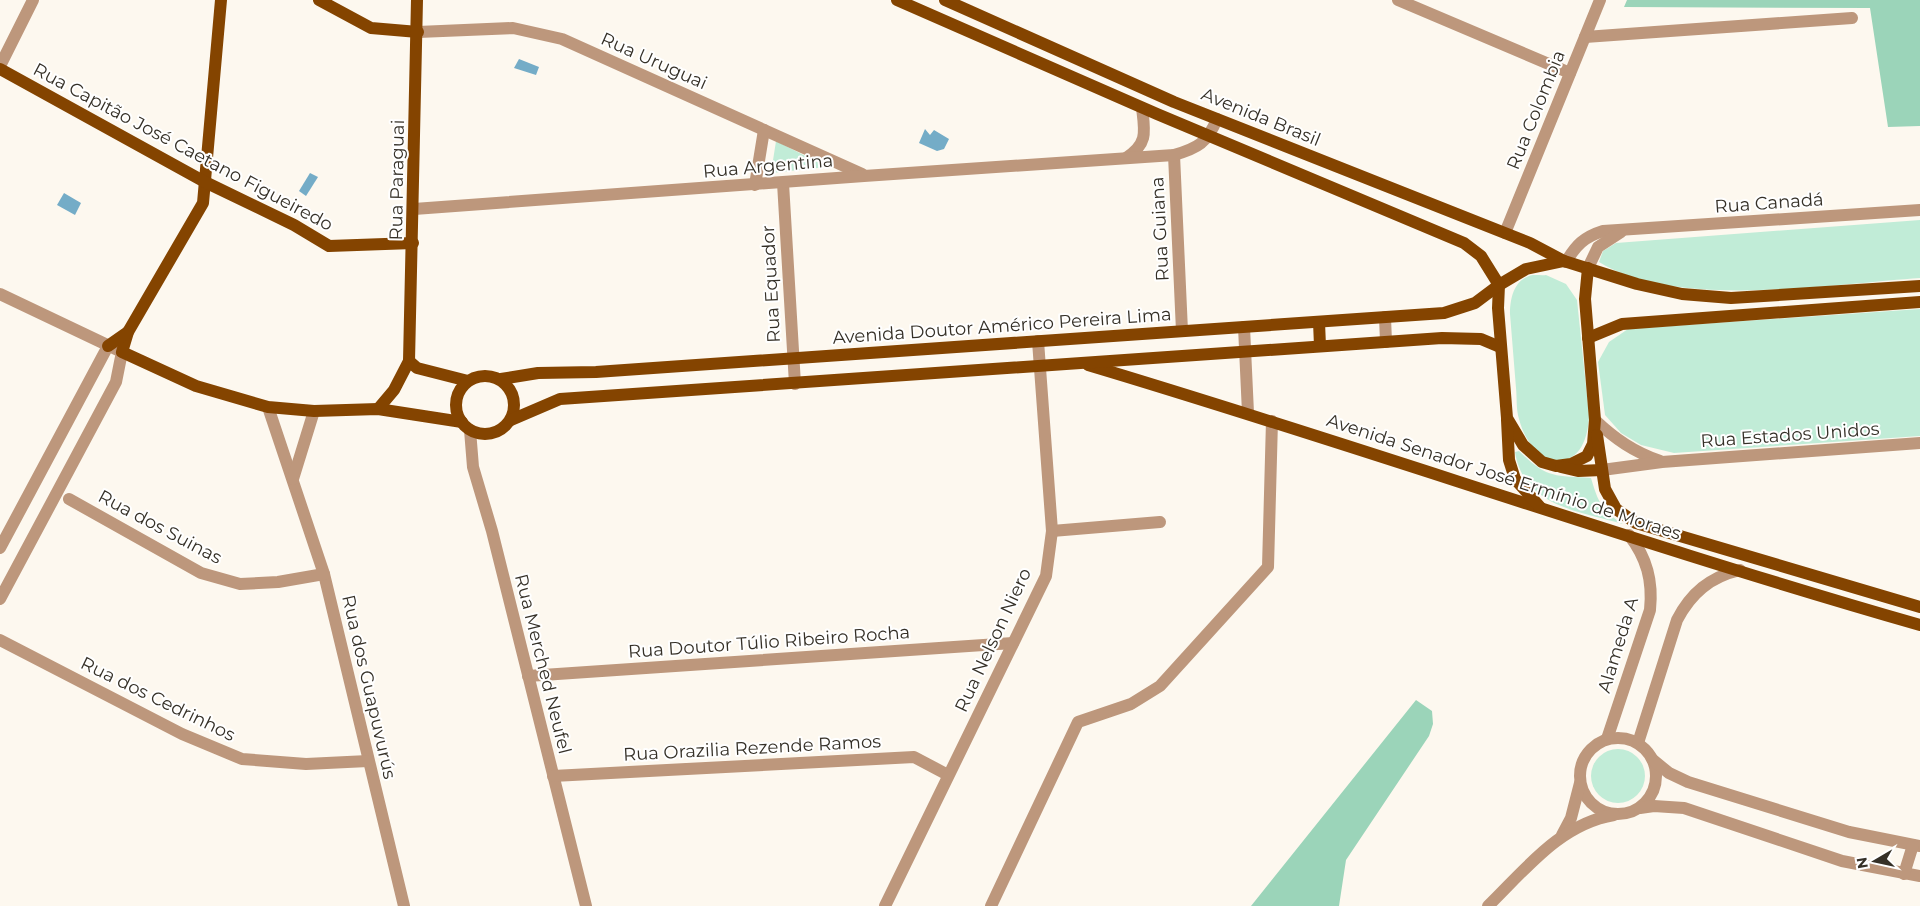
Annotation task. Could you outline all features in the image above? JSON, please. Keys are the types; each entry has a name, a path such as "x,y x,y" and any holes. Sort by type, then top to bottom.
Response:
{"main road":[{"path":"221,0 204,203 128,332 122,352 196,386 268,407 314,411 378,409 466,426 481,434 495,433 503,429 511,420 560,399 1442,338 1480,340 1500,347"},
{"path":"318,0 371,28 418,32"},
{"name":"Rua Paraguai","path":"378,409 394,390 409,360 418,0"},
{"name":"Avenida Brasil","path":"897,0 1142,108 1464,243 1481,256 1499,285"},
{"name":"Avenida Brasil","path":"945,0 1217,119 1530,243 1565,262"},
{"name":"Rua Capitão José Caetano Figueiredo","path":"0,68 205,182 294,225 329,246 413,243"},
{"path":"1352,196 1363,177"},
{"path":"1565,262 1637,284 1673,292 1731,298 1920,286"},
{"name":"Avenida Doutor Américo Pereira Lima","path":"501,380 538,373 596,372 1444,313 1475,303 1499,285 1526,269 1565,262"},
{"path":"1556,466 1571,464 1587,456 1593,444 1595,420 1584,298 1588,268"},
{"path":"1499,285 1500,347 1509,460 1515,479 1541,508"},
{"path":"1588,338 1622,324 1920,302"},
{"path":"1319,322 1320,346"},
{"path":"108,346 128,332"},
{"path":"409,360 418,368 468,381"},
{"name":"Avenida Senador José Ermínio de Moraes","path":"1078,362 1248,413 1541,508 1920,625"},
{"path":"466,426 457,412 456,400 460,389 468,381 478,376 490,376 501,380 509,387 514,398 511,420"},
{"path":"1507,418 1523,445 1542,462 1578,471 1602,470"},
{"name":"Avenida Senador José Ermínio de Moraes","path":"1595,420 1605,489 1616,509 1636,523 1920,607"}],"street":[{"path":"0,68 33,0"},
{"path":"1398,0 1570,73"},
{"name":"Rua Colombia","path":"1504,233 1600,0"},
{"path":"1585,37 1852,18"},
{"name":"Rua Uruguai","path":"418,32 513,28 562,39 864,176"},
{"path":"1126,158 1136,151 1143,141 1142,108"},
{"path":"1210,136 1217,119"},
{"path":"755,185 764,130"},
{"name":"Rua Argentina","path":"414,209 1174,155 1194,149 1210,136"},
{"name":"Rua Guiana","path":"1174,155 1182,331"},
{"name":"Rua Equador","path":"783,183 795,384"},
{"name":"Rua Canadá","path":"1565,262 1573,249 1585,237 1603,231 1621,232 1920,210"},
{"path":"1588,268 1598,247 1621,232"},
{"path":"0,294 122,352 116,382 0,599"},
{"path":"1385,317 1386,342"},
{"path":"1244,327 1248,413"},
{"name":"Rua Nelson Niero","path":"885,906 1046,576 1052,531 1038,341"},
{"path":"0,548 108,346"},
{"name":"Rua dos Guapuvurús","path":"268,407 324,574 404,906"},
{"path":"293,479 314,411"},
{"path":"1595,420 1614,438 1637,453 1662,462"},
{"path":"991,906 1078,722 1132,704 1160,686 1268,567 1272,421"},
{"name":"Rua Merched Neufel","path":"466,426 473,467 492,531 586,906"},
{"name":"Rua Estados Unidos","path":"1602,470 1662,462 1920,443"},
{"name":"Rua dos Suinas","path":"69,499 201,573 240,584 278,582 324,574"},
{"path":"1052,531 1160,522"},
{"name":"Alameda A","path":"1607,739 1650,610 1651,583 1644,558 1629,535"},
{"path":"1638,743 1677,620 1684,607 1692,596 1714,579 1740,570"},
{"name":"Rua dos Cedrinhos","path":"0,640 182,734 242,759 306,764 368,760"},
{"name":"Rua Doutor Túlio Ribeiro Rocha","path":"528,676 1012,644"},
{"path":"1562,835 1578,800 1581,771 1586,756 1597,744 1607,739 1629,739 1638,743 1653,760 1669,773 1688,782 1849,832 1916,845 1904,874"},
{"name":"Rua Orazilia Rezende Ramos","path":"553,776 914,758 948,774"},
{"path":"1640,808 1650,796 1656,781 1653,760"},
{"path":"1581,782 1584,792 1598,808 1619,814"},
{"path":"1488,906 1562,835 1599,818 1654,806 1684,808 1842,861 1920,876"}],"green space":[{"path":"1627,0 1920,0 1920,126 1888,127 1870,8 1624,7"},
{"path":"776,141 827,167 771,173"},
{"path":"1920,220 1920,278 1799,288 1711,290 1669,286 1631,277 1599,262 1603,251 1616,243"},
{"path":"1531,275 1546,275 1566,284 1577,300 1589,415 1586,436 1579,450 1569,458 1558,460 1546,457 1535,449 1526,436 1519,419 1510,314 1512,297 1519,282"},
{"path":"1920,309 1920,436 1674,453 1641,445 1621,433 1605,415 1598,362 1609,342 1628,329"},
{"path":"1519,451 1536,466 1551,474 1591,478 1605,510 1623,524 1572,510 1542,496 1529,485 1520,470 1515,452"},
{"path":"1416,700 1432,711 1433,724 1429,736 1346,860 1339,906 1251,906"},
{"path":"1613,749 1623,749 1633,753 1641,761 1645,776 1641,791 1633,799 1623,803 1613,803 1603,799 1595,791 1591,781 1591,771 1595,761 1603,753"}],"water":[{"path":"519,59 539,67 536,75 514,68"},
{"path":"925,129 930,135 934,130 949,139 944,149 937,151 919,143"},
{"path":"310,173 318,177 306,196 299,191"},
{"path":"64,193 81,203 75,215 57,205"}]}
